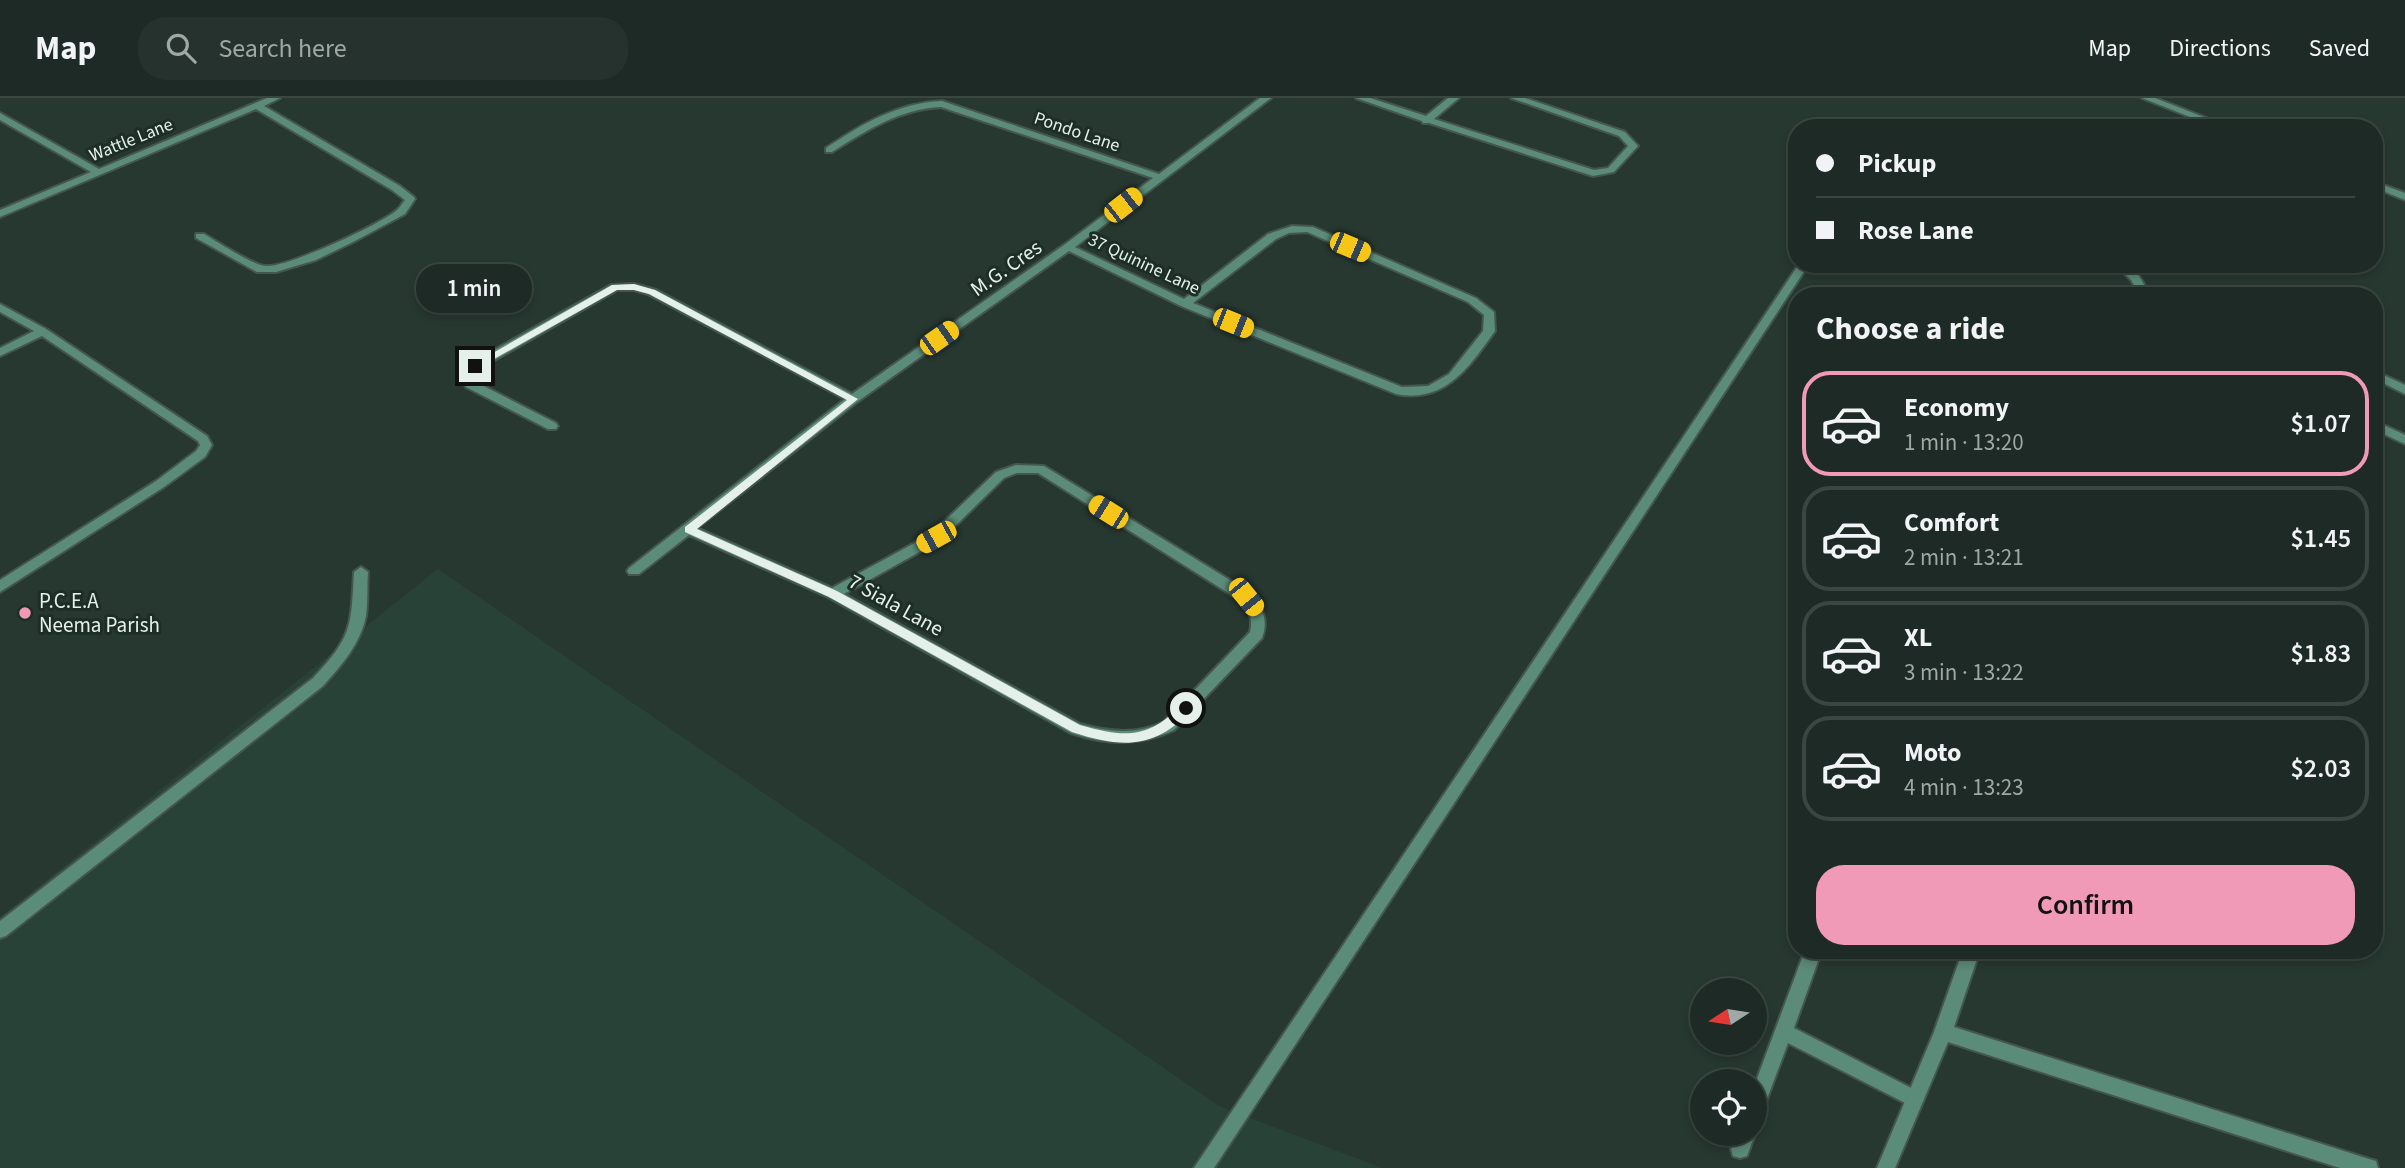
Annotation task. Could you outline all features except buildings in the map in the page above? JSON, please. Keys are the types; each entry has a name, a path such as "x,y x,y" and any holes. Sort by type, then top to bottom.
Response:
{"street":[{"name":"Wattle Lane","path":"0,214 96,171 275,98"},
{"name":"M.G. Cres","path":"634,571 853,399 1068,247 1266,98"},
{"path":"1360,98 1593,173 1611,170 1633,146 1628,138 1516,98"},
{"path":"1426,121 1454,98"},
{"path":"2147,98 2203,119"},
{"name":"Pondo Lane","path":"829,149 888,115 911,107 942,104 1160,177"},
{"path":"200,236 261,270 271,271 291,266 401,212 410,200 403,192 257,106"},
{"path":"0,116 96,171"},
{"path":"2383,188 2405,197"},
{"name":"37 Quinine Lane","path":"1068,247 1185,304 1400,391 1424,392 1448,383 1489,331 1490,314 1484,307 1326,236 1297,228 1278,232 1185,304"},
{"path":"2130,273 2140,287"},
{"path":"552,426 470,384 465,376 475,366 615,287 634,287 652,292 853,399"},
{"path":"1203,1168 1788,288"},
{"path":"0,307 42,331 203,439 206,445 201,454 160,484 0,587"},
{"path":"0,353 42,331"},
{"path":"2383,379 2405,390"},
{"path":"2383,429 2405,440"},
{"name":"7 Siala Lane","path":"689,530 833,594 1076,729 1123,739 1156,733 1169,726 1256,635 1260,623 1258,611 1246,597 1040,469 1027,467 1000,475 936,537 833,594"},
{"path":"0,931 318,682 337,662 352,635 359,617 361,572"},
{"path":"1767,1078 1811,959"},
{"path":"1886,1168 1943,1032 1969,959"},
{"path":"1784,1032 1915,1099"},
{"path":"1943,1032 2369,1168"}],"shaded area":[{"path":"438,569 1219,1106 1382,1168 0,1168 0,917"}],"place":[{"name":"P.C.E.A Neema Parish","path":"25,613"}],"route":[{"path":"475,366 615,287 634,287 652,292 853,399 689,530 833,594 1076,729 1100,736 1137,738 1169,726 1186,708"}]}
